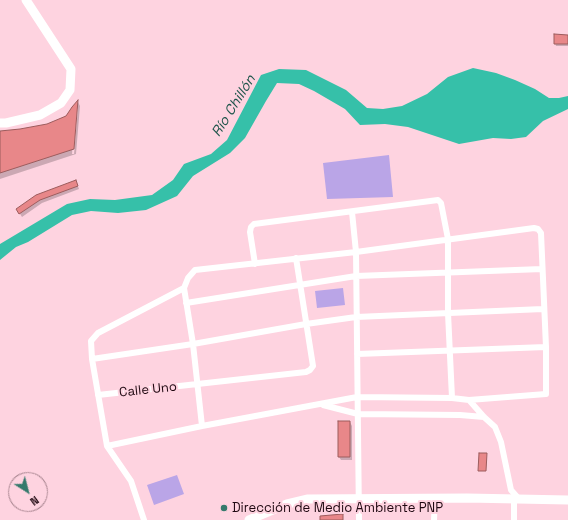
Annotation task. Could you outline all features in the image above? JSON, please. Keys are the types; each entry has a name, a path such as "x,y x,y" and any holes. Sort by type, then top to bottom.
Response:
{"street":[{"path":"0,123 40,115 60,103 70,90 72,69 26,0"},
{"path":"255,264 250,232 251,227 254,224 438,200 441,203 448,238 448,313 452,398"},
{"path":"352,212 356,252 357,396 360,500 359,520"},
{"path":"107,446 357,396 452,398 469,400 546,394 546,347 543,309 541,233 538,229 534,228 448,238 356,252 195,270 188,278 184,288 193,344 202,426"},
{"name":"Calle Uno","path":"98,395 306,372 310,370 313,366 296,258"},
{"path":"186,303 356,276 542,269"},
{"path":"144,520 131,481 107,446 92,359 91,341 98,333 184,288"},
{"path":"92,359 356,317 543,309"},
{"path":"357,354 546,347"},
{"path":"469,400 495,428 502,442 511,490 517,499 514,520"},
{"path":"321,404 358,414 460,415 484,417"},
{"path":"434,520 435,498"},
{"path":"249,520 287,504 308,499 360,500 435,498 568,500"}],"shaded area":[{"path":"473,68 496,73 515,80 535,89 549,98 568,96 568,109 543,121 526,137 511,139 493,138 459,144 408,127 385,124 360,125 345,109 314,91 299,84 277,83 245,138 230,153 193,176 177,196 146,210 118,213 91,211 72,215 28,242 16,247 0,260 0,244 67,204 90,199 115,200 152,195 173,180 184,164 211,154 227,140 261,75 279,69 306,70 346,90 367,108 383,109 402,106 427,94 448,77"},
{"path":"389,155 393,197 327,199 323,163"},
{"path":"343,288 345,305 317,308 315,291"},
{"path":"177,475 184,494 154,505 147,485"}],"building":[{"path":"554,34 568,35 568,44 554,44"},
{"path":"78,100 74,149 0,173 0,131 47,124 66,116"},
{"path":"76,180 78,186 40,200 19,214 16,209 36,195"},
{"path":"338,421 350,421 350,457 338,457"},
{"path":"479,453 487,453 486,471 478,471"},
{"path":"343,514 343,520 320,520 320,516"}],"place":[{"name":"Dirección de Medio Ambiente PNP","path":"224,508"}],"water label":[{"name":"Río Chillón","path":"234,106"}]}
